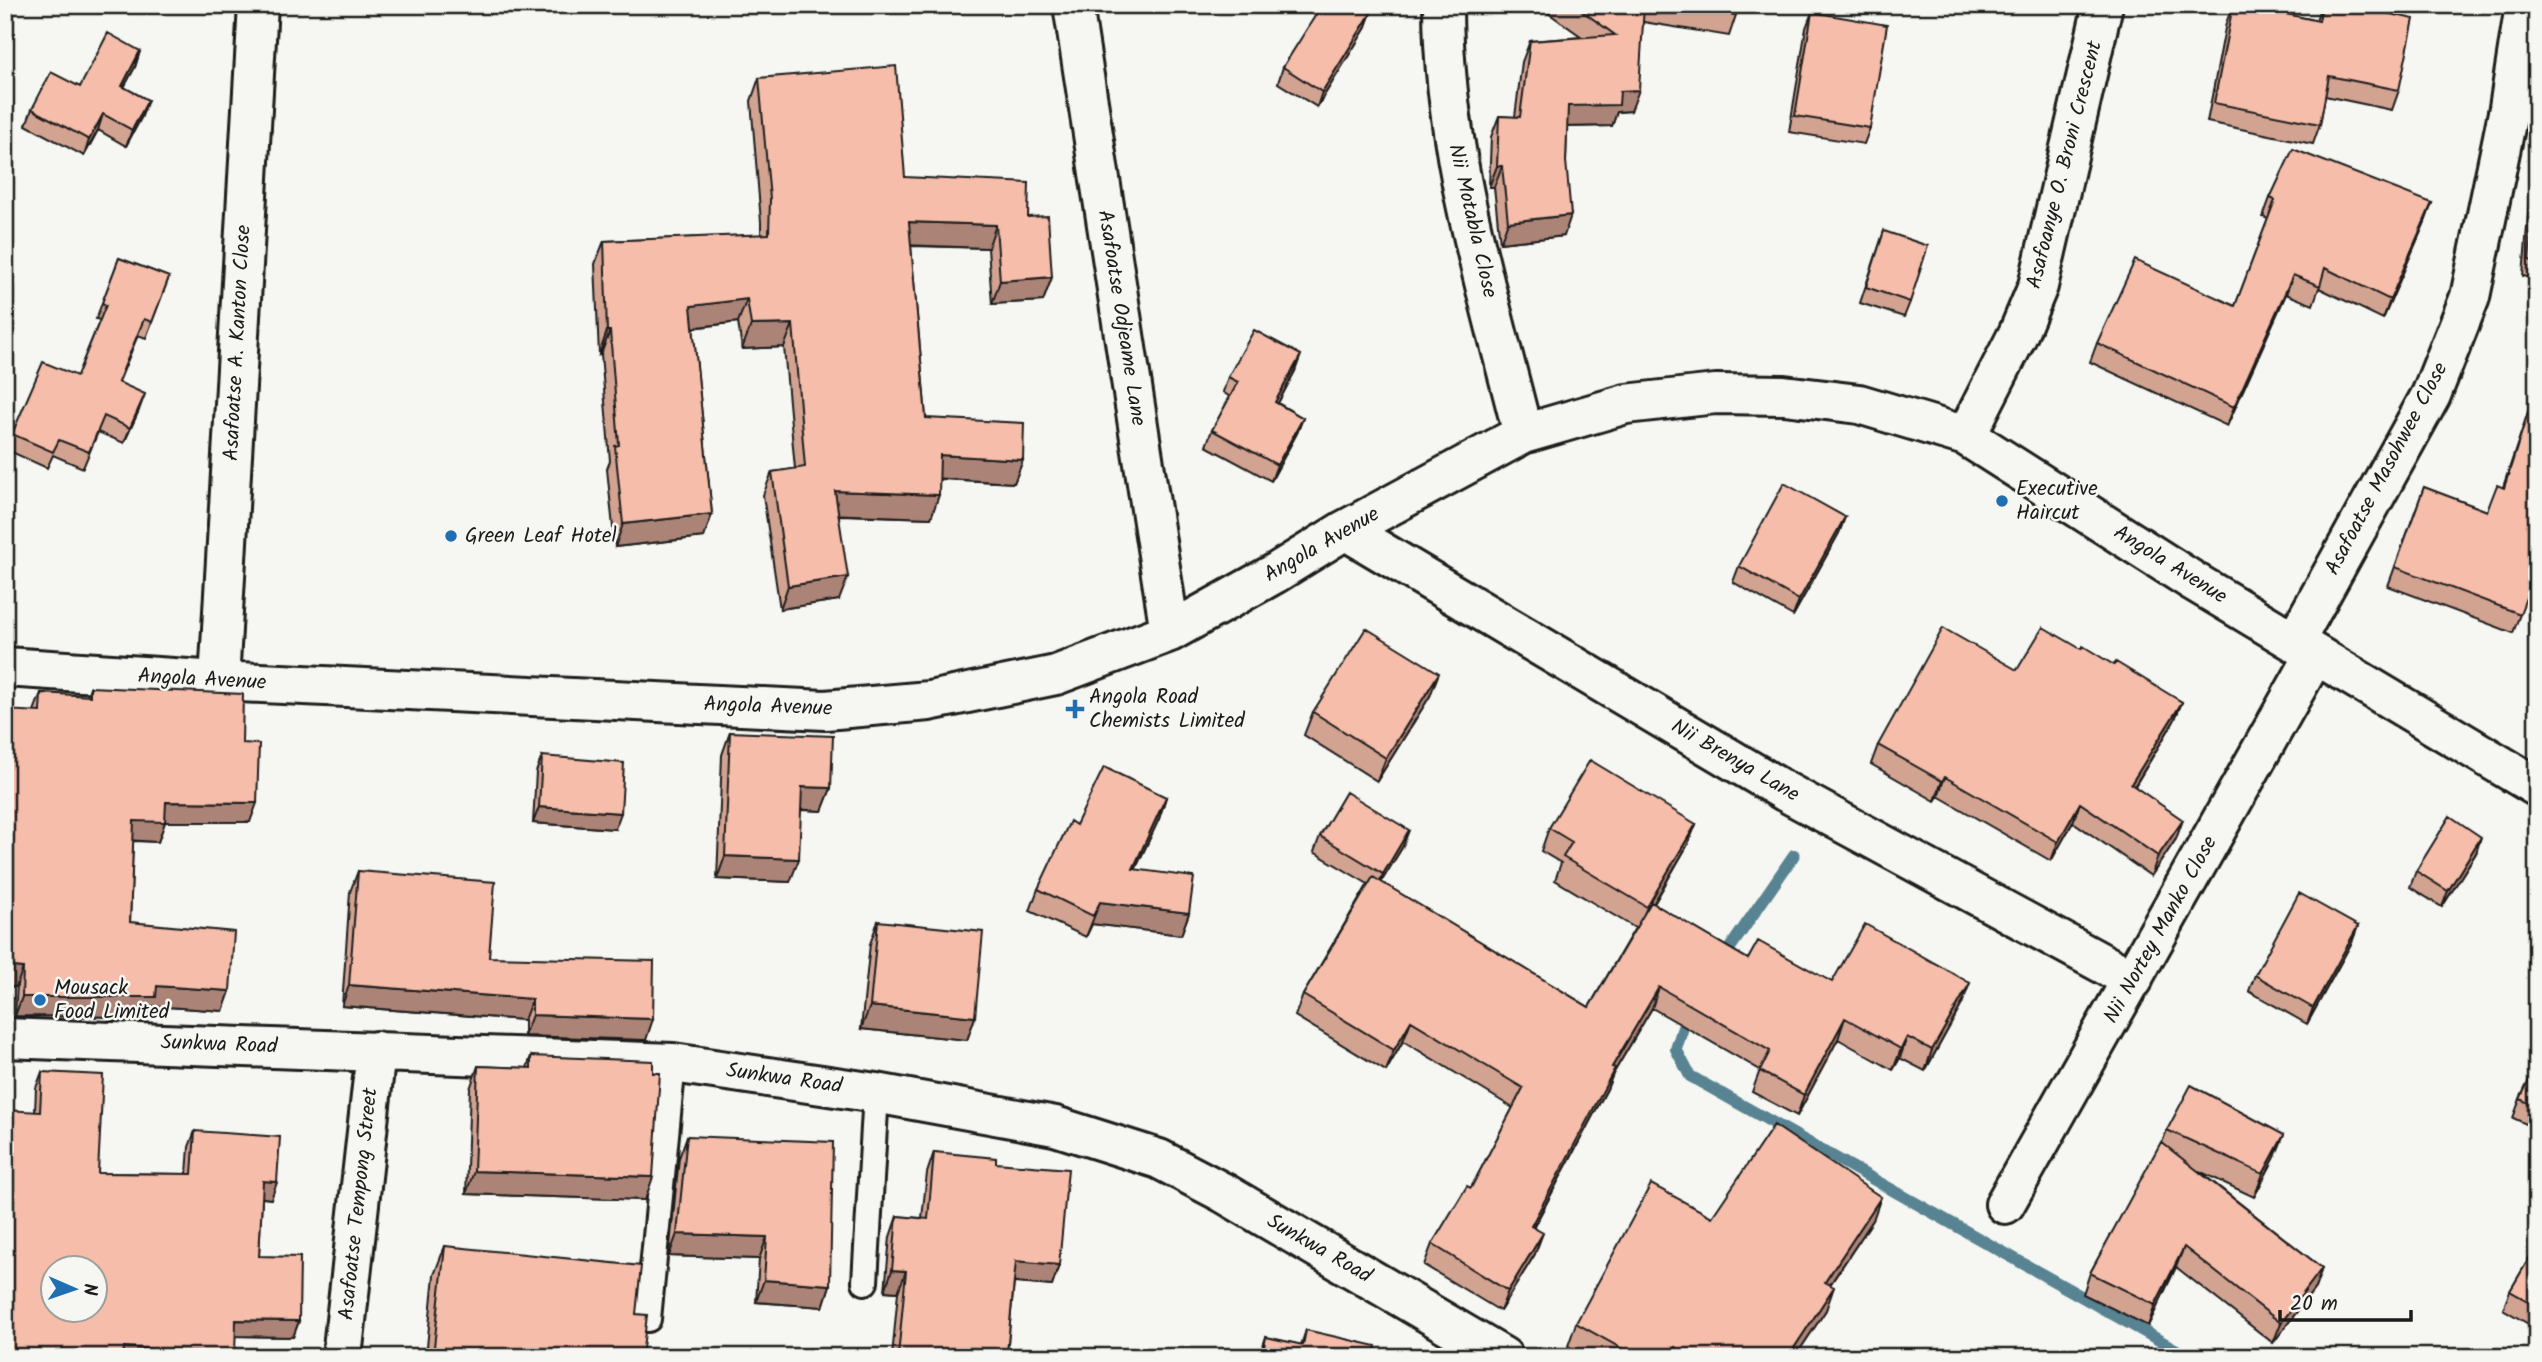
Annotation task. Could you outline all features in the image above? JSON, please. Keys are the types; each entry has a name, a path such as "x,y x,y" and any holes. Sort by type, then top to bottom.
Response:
{"street":[{"name":"Asafoatse A. Kanton Close","path":"219,681 258,5"},
{"name":"Asafoatse Odjeame Lane","path":"1073,5 1170,632"},
{"name":"Nii Motabla Close","path":"1443,5 1443,54 1455,159 1524,434"},
{"name":"Asafoanye O. Broni Crescent","path":"1966,436 2018,334 2038,286 2104,5"},
{"name":"Asafoatse Masohwee Close","path":"2305,648 2431,395 2470,297 2509,108 2525,5"},
{"name":"Angola Avenue","path":"5,667 219,681 825,710 929,701 1056,675 1170,632 1345,530 1524,434 1626,404 1716,394 1784,395 1859,404 1966,436 2193,581 2537,787"},
{"name":"Nii Brenya Lane","path":"1345,530 1786,792 2133,980"},
{"name":"Nii Nortey Manko Close","path":"2005,1204 2133,980 2305,648"},
{"name":"Sunkwa Road","path":"5,1038 673,1063 876,1093 1055,1126 1159,1159 1224,1193 1503,1357"},
{"name":"Asafoatse Tempong Street","path":"342,1357 376,1051"}],"lane":[{"path":"648,1319 673,1063"},
{"path":"865,1282 876,1093"}],"building":[{"path":"1322,5 1358,5 1371,13 1322,92 1283,67"},
{"path":"1574,5 1644,5 1639,90 1620,91 1619,105 1568,106 1566,161 1571,215 1508,222 1502,166 1497,166 1499,116 1520,117 1530,41 1615,35"},
{"path":"1676,5 1738,5 1736,15"},
{"path":"2233,5 2319,21 2322,5 2349,5 2414,19 2399,90 2329,76 2320,124 2214,103"},
{"path":"1812,12 1887,25 1870,128 1795,116"},
{"path":"108,33 140,51 122,86 148,100 132,130 103,114 89,140 32,109 51,72 80,87"},
{"path":"896,66 905,177 1029,183 1028,217 1048,216 1052,277 1000,281 996,225 909,222 926,418 1024,423 1023,460 940,455 939,495 835,491 848,577 788,586 772,472 805,467 793,324 751,325 747,299 691,306 712,514 623,524 615,446 619,445 610,331 607,331 604,241 769,234 770,199 759,78"},
{"path":"2293,149 2432,203 2390,300 2325,268 2320,286 2293,275 2234,407 2097,343 2135,260 2235,306 2275,200 2270,198"},
{"path":"2537,162 2537,262 2529,260"},
{"path":"1884,231 1928,246 1910,302 1866,287"},
{"path":"119,258 169,277 152,322 144,319 118,382 145,394 130,428 104,416 89,452 59,440 53,452 12,434 43,362 77,376 106,305 102,303"},
{"path":"1254,330 1301,355 1275,402 1303,418 1277,465 1212,430 1238,382 1228,377"},
{"path":"2530,406 2537,408 2537,568 2520,614 2395,567 2424,487 2487,511 2497,485 2504,488"},
{"path":"1784,483 1845,517 1799,600 1739,566"},
{"path":"2043,627 2081,649 2083,646 2114,665 2116,662 2182,702 2131,784 2183,820 2158,856 2080,803 2058,842 1945,777 1942,781 1878,745 1943,628 2017,670"},
{"path":"1366,628 1439,673 1386,758 1313,712"},
{"path":"90,687 243,694 242,743 259,744 257,803 166,802 165,822 134,821 130,922 234,932 230,991 157,986 156,997 22,997 23,968 5,966 5,710 40,712 41,693 90,696"},
{"path":"730,732 833,736 831,788 802,787 799,859 725,856"},
{"path":"542,756 624,763 621,813 539,807"},
{"path":"1590,760 1696,824 1647,907 1563,857 1572,842 1549,828"},
{"path":"1104,767 1166,797 1133,869 1194,877 1189,913 1100,902 1093,916 1038,889 1070,821 1076,825"},
{"path":"1346,792 1409,830 1383,874 1320,836"},
{"path":"2450,816 2481,837 2448,891 2416,871"},
{"path":"358,871 495,882 489,957 654,961 653,1019 532,1015 532,999 349,985"},
{"path":"1373,877 1589,1007 1651,902 1748,959 1758,941 1832,982 1865,924 1970,983 1932,1050 1907,1037 1901,1049 1845,1018 1804,1095 1760,1071 1770,1051 1659,987 1612,1067 1615,1068 1531,1226 1543,1233 1508,1291 1432,1244 1467,1186 1471,1188 1523,1088 1411,1021 1394,1050 1303,995"},
{"path":"2299,893 2358,926 2313,1008 2255,975"},
{"path":"878,921 983,932 975,1017 870,1006"},
{"path":"531,1056 653,1061 653,1073 660,1073 653,1177 474,1171 478,1066 531,1068"},
{"path":"2537,1064 2537,1107 2520,1099"},
{"path":"42,1072 103,1075 98,1173 192,1174 195,1131 280,1137 277,1182 263,1181 259,1256 300,1257 299,1321 236,1320 235,1355 124,1347 123,1357 5,1357 5,1110 40,1112"},
{"path":"2191,1085 2284,1135 2263,1174 2167,1130"},
{"path":"1774,1125 1881,1197 1825,1282 1834,1287 1788,1357 1690,1357 1675,1347 1670,1357 1637,1357 1576,1323 1651,1184 1712,1217"},
{"path":"687,1136 833,1142 830,1285 764,1280 767,1237 677,1234"},
{"path":"2161,1142 2322,1268 2281,1323 2184,1247 2155,1305 2090,1273"},
{"path":"934,1152 996,1158 996,1163 1068,1169 1059,1265 1016,1261 1007,1353 1024,1354 1023,1357 898,1357 906,1271 892,1270 897,1216 928,1219"},
{"path":"2537,1245 2537,1306 2510,1291"},
{"path":"445,1246 641,1266 636,1314 647,1315 642,1357 433,1356"},
{"path":"1306,1330 1376,1346 1374,1357 1262,1357 1266,1337 1303,1345"}],"waterway":[{"path":"1721,961 1794,855"},
{"path":"1688,1012 1676,1049 1690,1076 2189,1357"}],"place":[{"name":"Executive Haircut","path":"2002,501"},
{"name":"Green Leaf Hotel","path":"451,536"},
{"name":"Angola Road Chemists Limited","path":"1075,709"},
{"name":"Mousack Food Limited","path":"40,1000"}]}
